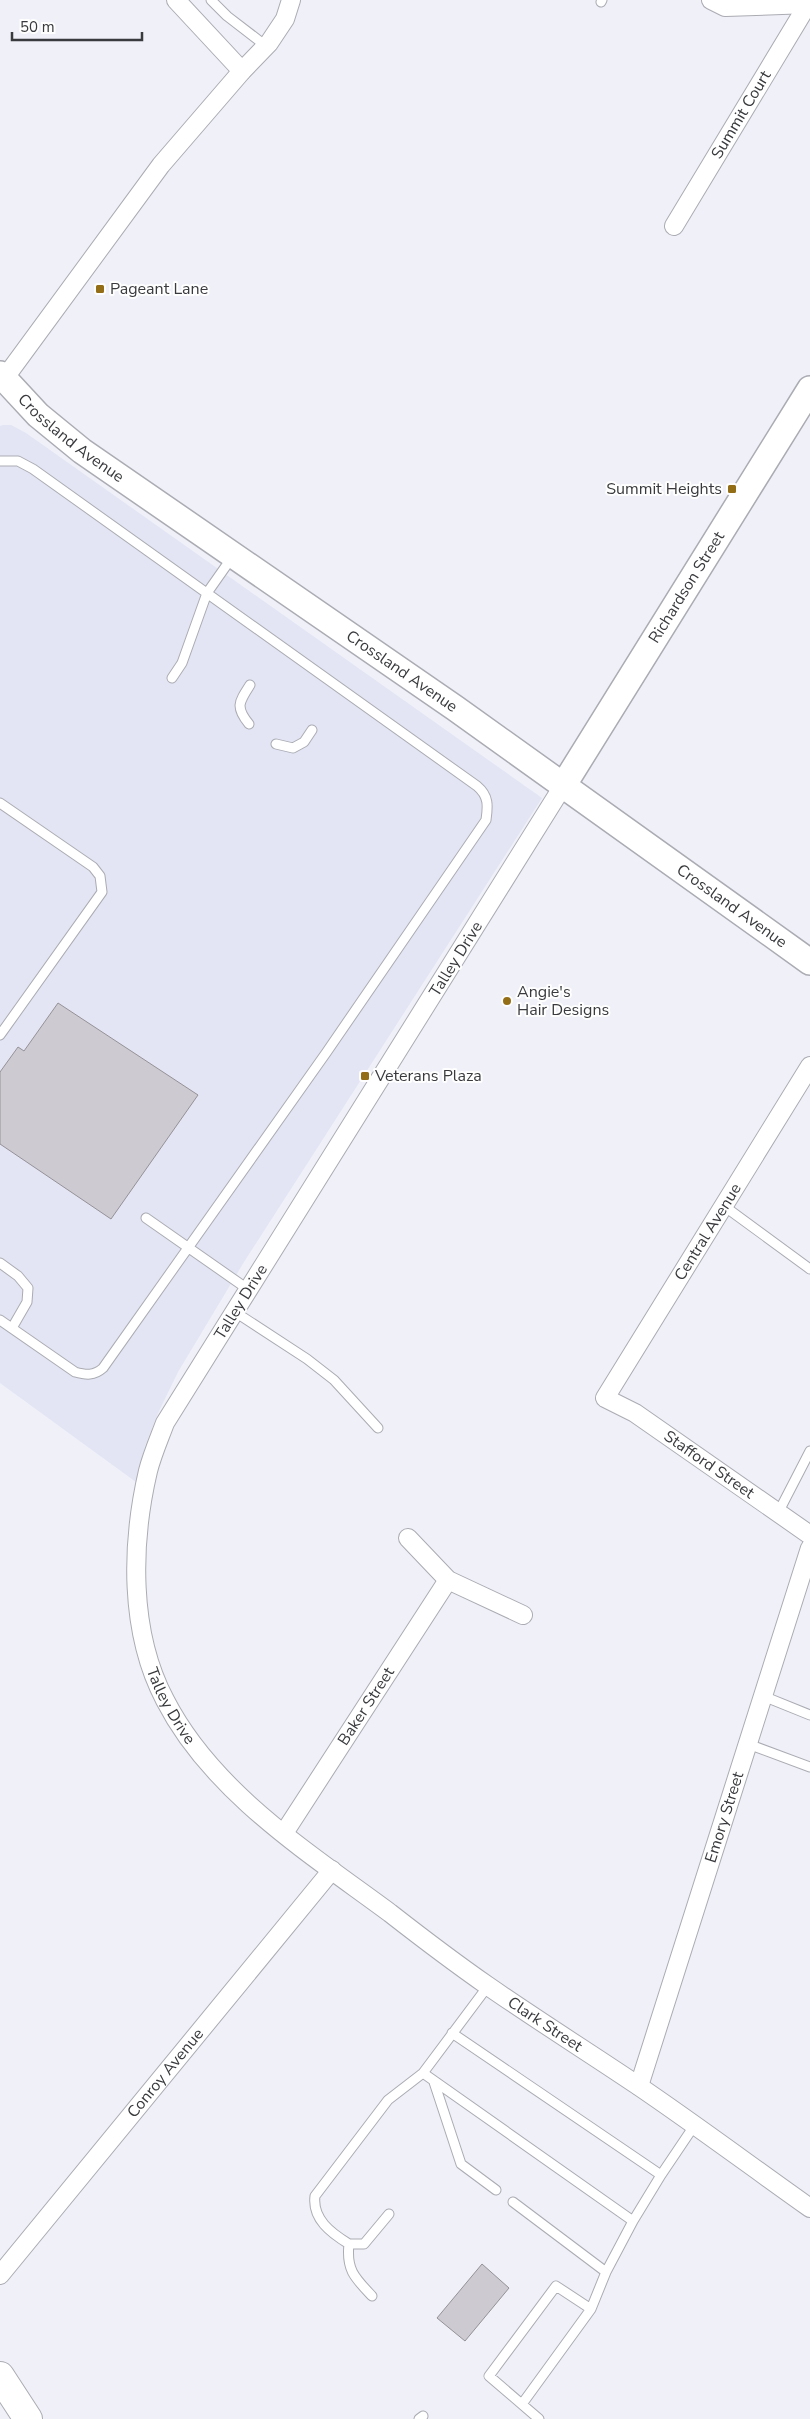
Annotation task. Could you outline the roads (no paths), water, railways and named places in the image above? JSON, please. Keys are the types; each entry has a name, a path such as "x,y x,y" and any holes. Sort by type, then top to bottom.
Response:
{"main road":[{"name":"Crossland Avenue","path":"1,379 38,415 82,451 455,708 810,962"},
{"name":"Richardson Street","path":"564,786 810,390"},
{"path":"0,2376 28,2419"}],"street":[{"path":"176,0 242,71"},
{"path":"1,379 161,165 266,46 285,19 291,0"},
{"path":"711,0 726,6 809,4"},
{"name":"Summit Court","path":"674,226 809,4"},
{"name":"Talley Drive","path":"284,1833 227,1786 197,1751 177,1722 152,1669 139,1606 137,1550 149,1470 165,1423 564,786"},
{"name":"Central Avenue","path":"606,1398 810,1066"},
{"name":"Stafford Street","path":"606,1398 635,1413 810,1535"},
{"path":"408,1538 448,1580 523,1615"},
{"name":"Emory Street","path":"639,2086 810,1548"},
{"name":"Baker Street","path":"284,1833 448,1580"},
{"name":"Clark Street","path":"284,1833 488,1986 639,2086 810,2208"},
{"name":"Conroy Avenue","path":"0,2275 332,1870"}],"lane":[{"path":"210,0 227,16 266,46"},
{"path":"0,461 18,461 33,468 477,786 485,792 488,809 486,820 326,1053 103,1368 96,1374 86,1375 75,1372 0,1320"},
{"path":"172,678 182,663 207,593 233,556"},
{"path":"249,724 240,711 240,700 250,685"},
{"path":"276,744 293,748 304,742 312,730"},
{"path":"0,803 93,867 100,876 102,884 102,892 97,900 0,1035"},
{"path":"724,1206 810,1269"},
{"path":"146,1218 249,1290"},
{"path":"0,1263 18,1276 28,1288 27,1302 12,1328"},
{"path":"234,1312 307,1359 334,1380 378,1428"},
{"path":"778,1513 810,1451"},
{"path":"763,1696 810,1715"},
{"path":"748,1744 810,1767"},
{"path":"389,2214 364,2244 349,2244 322,2223 314,2205 315,2196 388,2100 423,2073 488,1986"},
{"path":"452,2033 661,2174"},
{"path":"423,2073 633,2221"},
{"path":"434,2082 461,2164 496,2190"},
{"path":"522,2404 591,2309 606,2272 633,2221 661,2174 694,2126"},
{"path":"513,2202 606,2272"},
{"path":"349,2244 347,2258 353,2276 372,2296"},
{"path":"539,2419 489,2376 556,2286 591,2309"}],"place":[{"name":"Pageant Lane","path":"100,289"},
{"name":"Summit Heights","path":"732,489"},
{"name":"Angie's Hair Designs","path":"507,1001"},
{"name":"Veterans Plaza","path":"365,1076"}]}
